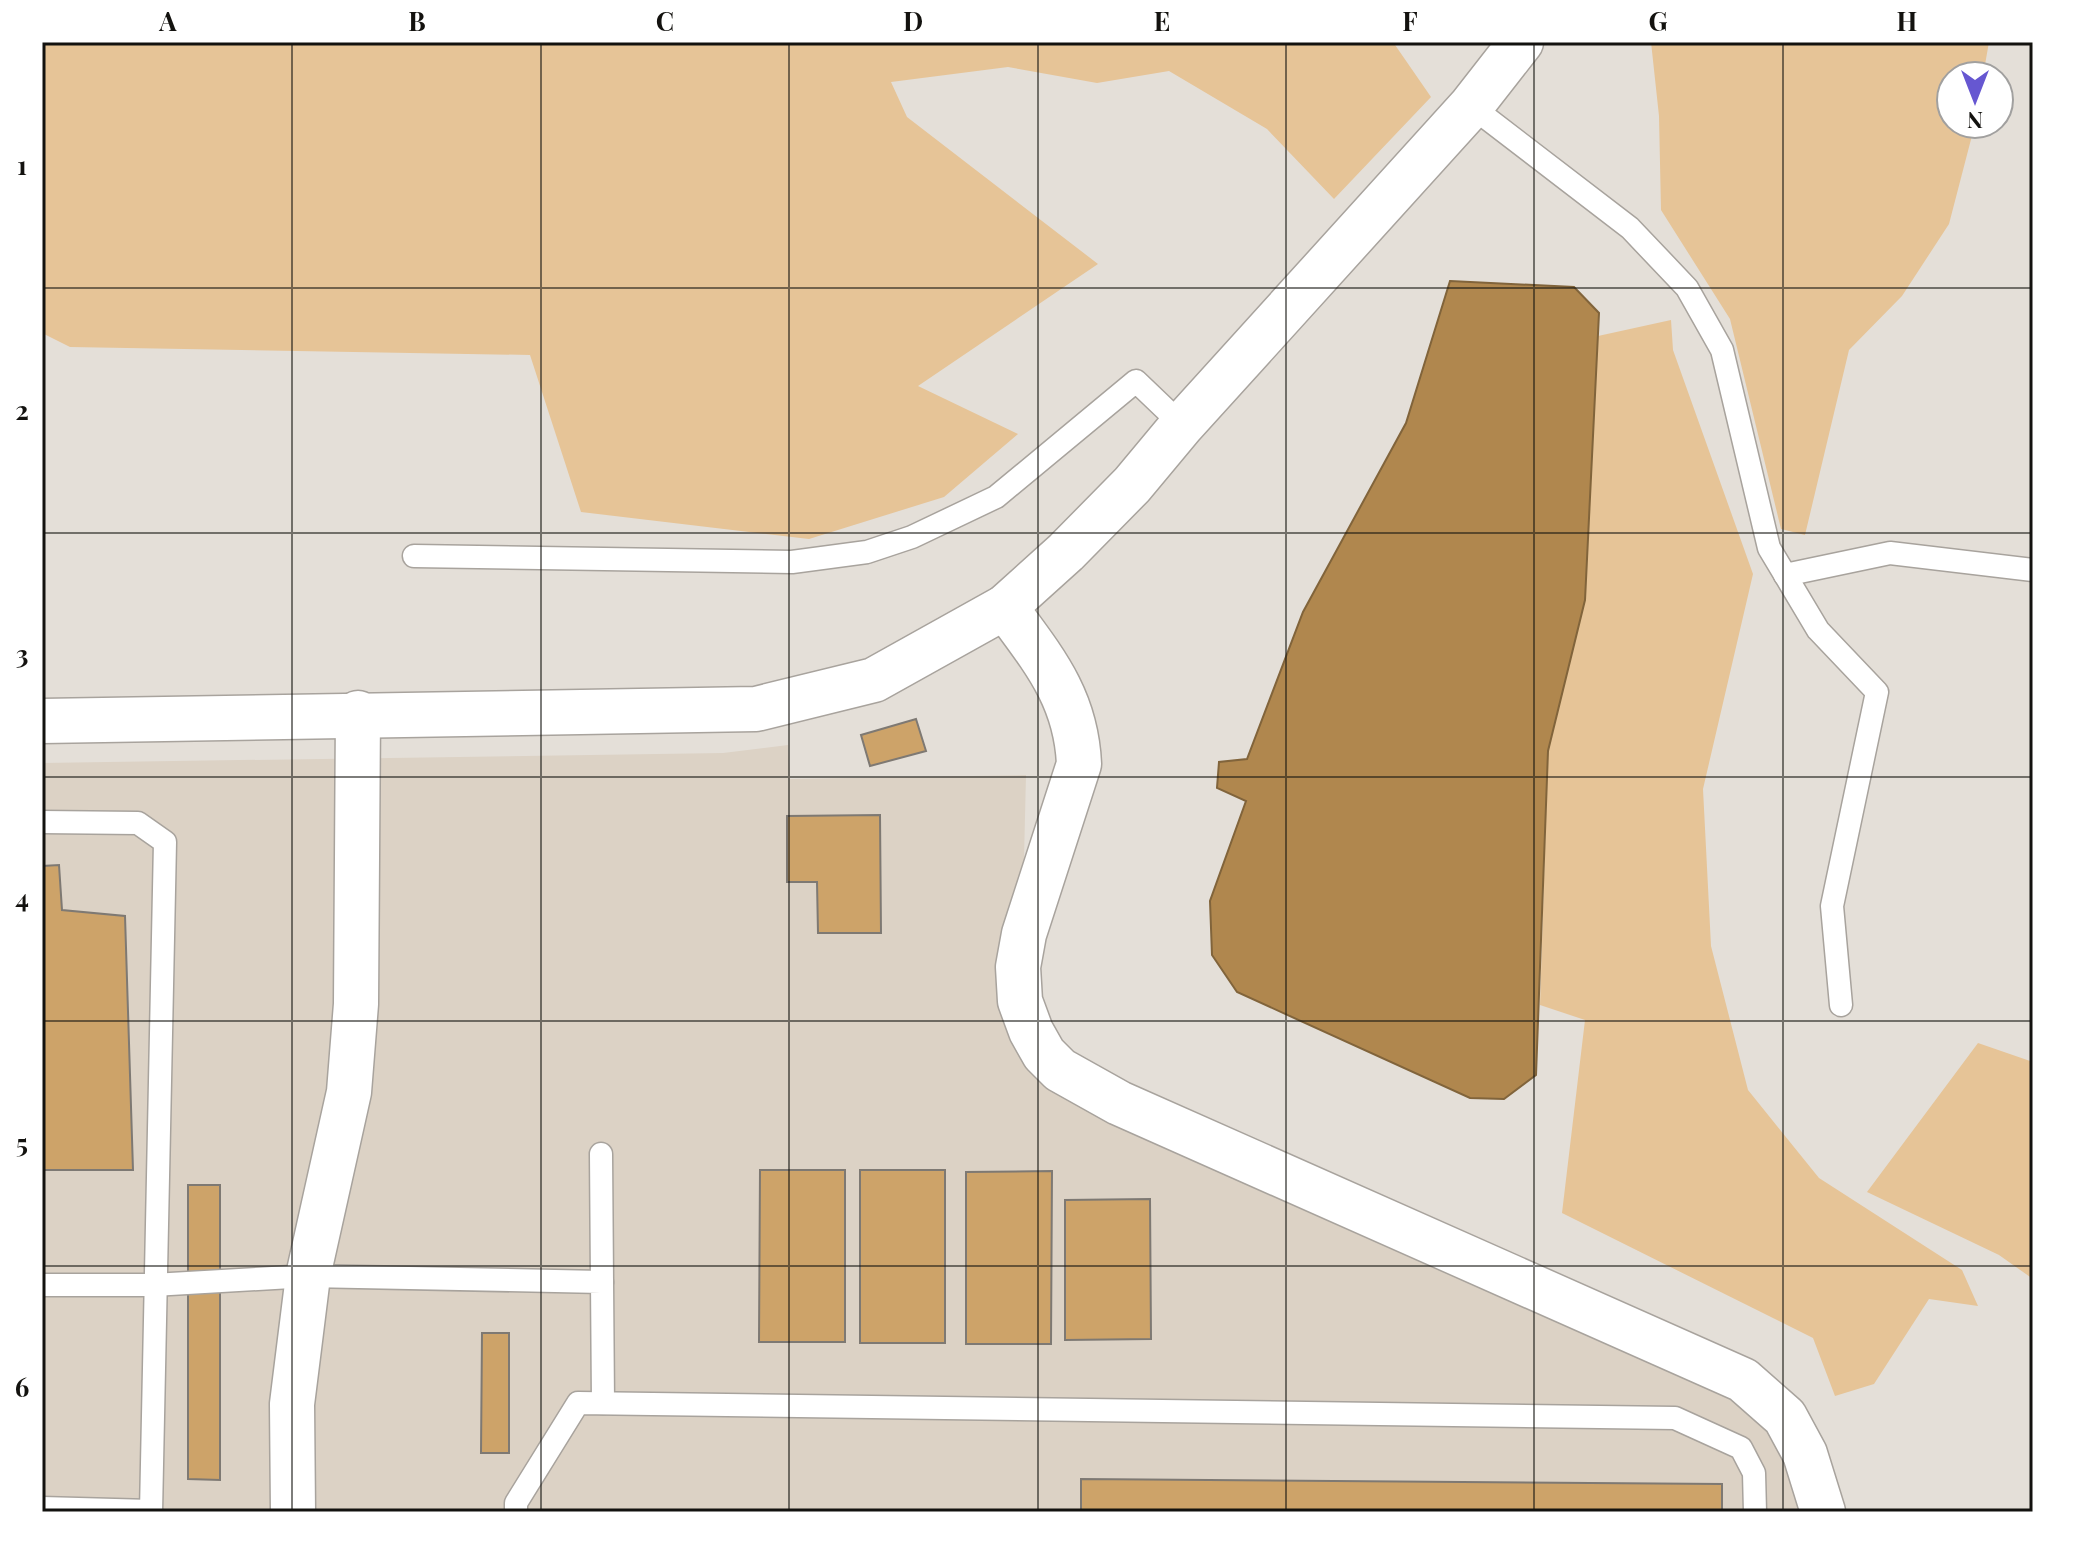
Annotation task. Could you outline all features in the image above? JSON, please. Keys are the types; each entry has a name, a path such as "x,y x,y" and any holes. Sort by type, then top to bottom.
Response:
{"street":[{"path":"42,721 358,713 756,709 874,680 1005,607 1132,485 1182,425 1471,106 1521,42"},
{"path":"1005,607 1056,679 1072,713 1078,738 1079,764 1024,934 1018,967 1020,1001 1044,1054 1060,1070 1119,1103 1743,1380 1785,1417 1805,1454 1823,1512"},
{"path":"293,1512 292,1404 308,1276 349,1092 356,1004 358,713"}],"lane":[{"path":"1471,106 1630,228 1687,288 1722,350 1769,548 1818,630 1877,692 1832,906 1841,1005"},
{"path":"414,556 792,562 867,552 912,537 996,497 1136,381 1182,425"},
{"path":"1785,575 1890,553 2033,570"},
{"path":"42,822 138,823 165,842 153,1285 151,1511 42,1508"},
{"path":"601,1154 603,1403"},
{"path":"42,1285 153,1285 308,1276 602,1282"},
{"path":"516,1512 516,1503 578,1403 1675,1418 1741,1448 1754,1473 1755,1512"}],"shaded area":[{"path":"42,42 1393,42 1431,97 1334,199 1267,129 1169,71 1097,83 1008,67 891,82 907,117 1098,264 918,386 1018,434 944,497 809,539 581,512 530,355 70,347 42,333"},
{"path":"1651,42 1989,42 1986,60 1935,60 1935,140 1971,140 1949,224 1902,296 1849,350 1805,535 1781,529 1730,319 1661,210 1659,116"},
{"path":"1450,281 1574,287 1599,313 1585,600 1548,751 1536,1075 1504,1099 1470,1098 1237,992 1212,955 1210,901 1246,801 1217,788 1219,762 1247,759 1303,612 1406,423"},
{"path":"1671,320 1673,350 1753,574 1703,789 1711,946 1748,1090 1819,1178 1962,1270 1978,1306 1929,1299 1874,1384 1835,1396 1813,1338 1562,1213 1585,1020 1540,1005 1548,751 1585,600 1598,336"},
{"path":"788,745 790,779 1026,775 1023,900 1033,999 1066,1056 1737,1359 1837,1512 42,1512 42,763 723,753"},
{"path":"1978,1043 2033,1062 2033,1279 1999,1255 1867,1192"}],"building":[{"path":"916,719 926,751 870,766 861,735"},
{"path":"880,815 881,933 818,933 817,882 787,882 787,816"},
{"path":"59,865 62,910 125,916 133,1170 42,1170 42,866"},
{"path":"760,1170 845,1170 845,1342 759,1342"},
{"path":"860,1170 945,1170 945,1343 860,1343"},
{"path":"1052,1171 1051,1344 966,1344 966,1172"},
{"path":"188,1185 220,1185 220,1480 188,1479"},
{"path":"1150,1199 1151,1339 1065,1340 1065,1200"},
{"path":"482,1333 509,1333 509,1453 481,1453"},
{"path":"1081,1479 1722,1484 1722,1512 1081,1512"}]}
